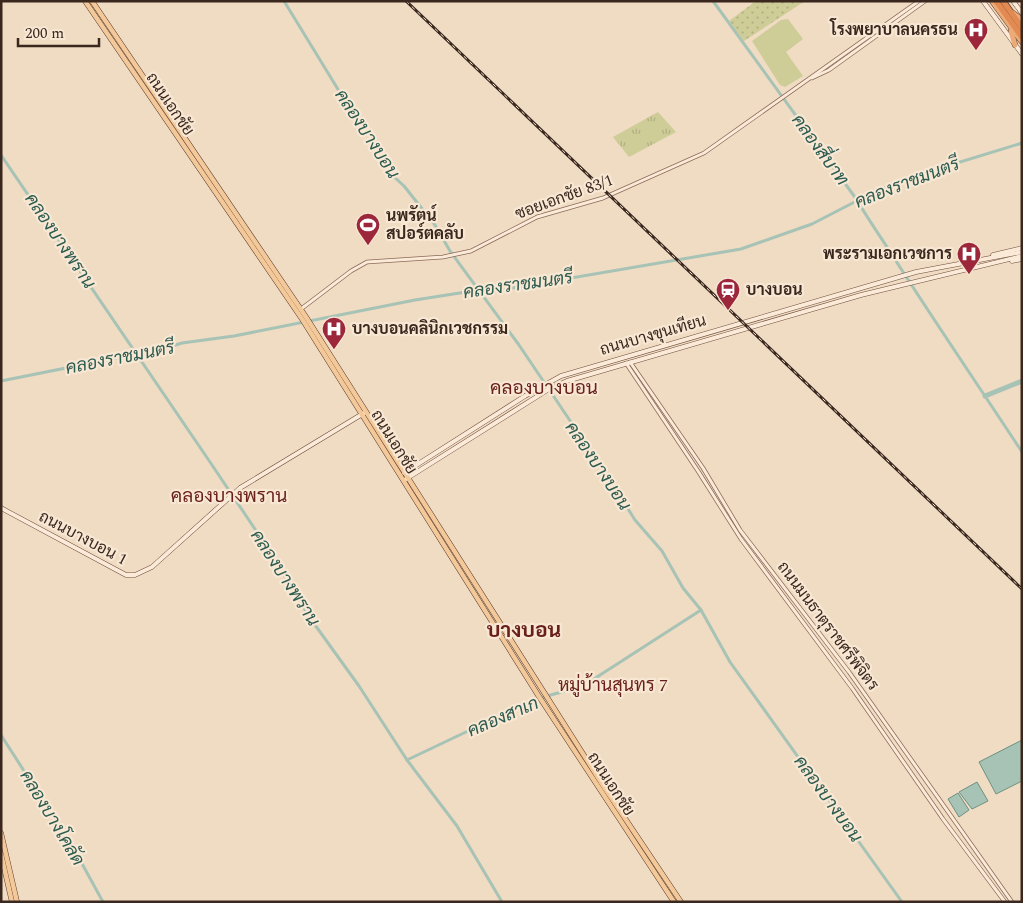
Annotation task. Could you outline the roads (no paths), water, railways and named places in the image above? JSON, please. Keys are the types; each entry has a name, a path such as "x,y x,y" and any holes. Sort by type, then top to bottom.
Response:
{"highway":[{"path":"994,1 1022,42"},
{"path":"994,1 1022,38"},
{"path":"1004,1 1022,26"},
{"path":"1004,1 1022,26"},
{"path":"1013,12 1022,20"},
{"path":"1006,20 1015,45"}],"main road":[{"name":"ถนนเอกชัย","path":"86,1 301,309 304,318"},
{"name":"ถนนเอกชัย","path":"92,1 304,318 403,474 404,481 483,601"},
{"path":"983,1 1022,54"},
{"path":"1013,1 1022,13"},
{"path":"978,260 1022,248"},
{"name":"ถนนบางขุนเทียน","path":"404,481 546,383 626,356 908,275 1022,252"},
{"name":"ถนนบางขุนเทียน","path":"403,474 549,389 567,381 844,300 991,263 1022,258"},
{"path":"843,293 844,300"},
{"path":"754,320 756,326"},
{"path":"626,356 628,362"},
{"name":"ถนนบางบอน 1","path":"1,508 97,561 131,576 152,567 234,493 365,414"},
{"name":"ถนนเอกชัย","path":"403,474 408,477 538,695 674,902"},
{"name":"ถนนเอกชัย","path":"491,614 681,902"},
{"path":"1,833 17,902"},
{"path":"1,854 12,902"}],"street":[{"path":"811,79 920,1"},
{"path":"811,79 829,70 925,1"},
{"name":"ซอยเอกชัย 83/1","path":"301,309 351,271 367,262 457,255 473,250 537,217 603,198 699,154 811,79"},
{"name":"ถนนมนธาตุราชศรีพิจิตร","path":"628,362 740,538 852,688 952,831 1005,902"},
{"name":"ถนนมนธาตุราชศรีพิจิตร","path":"628,362 703,468 744,536 849,672 1012,902"}],"waterway":[{"name":"คลองบางบอน","path":"284,1 350,109 376,143 391,174 404,186 435,225 450,251 519,345 635,520 662,551 683,588 701,610 730,662 902,902"},
{"name":"คลองสี่บาท","path":"713,1 857,200 1022,452"},
{"name":"คลองราชมนตรี","path":"1,381 121,357 140,356 182,343 234,336 415,300 479,290 489,292 741,249 812,224 872,193 921,174 1022,143"},
{"name":"คลองบางพราน","path":"1,155 267,547 310,618 359,686 407,760 457,826 502,902"},
{"path":"985,396 1022,381"},
{"name":"คลองสาเก","path":"407,760 508,712 547,696 583,686 701,610"},
{"name":"คลองบางโคลัด","path":"1,735 74,849 103,902"}],"railway":[{"path":"406,1 1022,589"}],"place":[{"name":"โรงพยาบาลนครธน","path":"976,51"},
{"name":"นพรัตน์ สปอร์ตคลับ","path":"368,246"},
{"name":"พระรามเอกเวชการ","path":"969,275"},
{"name":"บางบอน","path":"728,311"},
{"name":"บางบอนคลินิกเวชกรรม","path":"334,350"}],"district":[{"name":"คลองบางบอน","path":"544,388"},
{"name":"คลองบางพราน","path":"229,496"},
{"name":"บางบอน","path":"524,631"},
{"name":"หมู่บ้านสุนทร 7","path":"613,685"}]}
